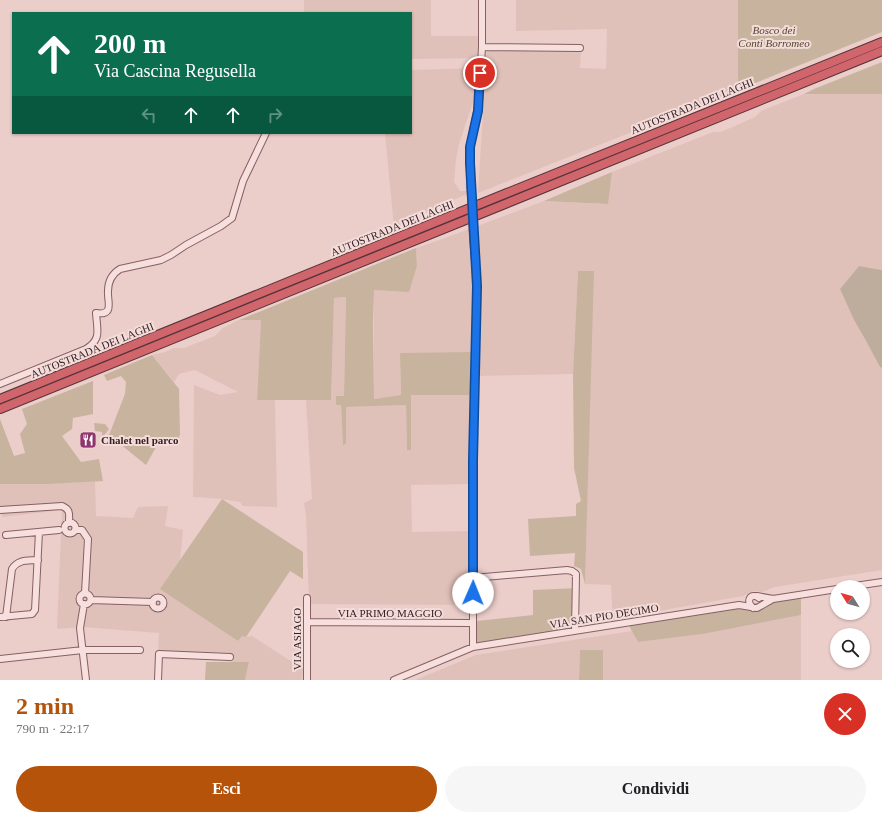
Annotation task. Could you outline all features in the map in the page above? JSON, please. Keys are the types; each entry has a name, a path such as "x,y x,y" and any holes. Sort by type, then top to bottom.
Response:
{"highway":[{"name":"AUTOSTRADA DEI LAGHI","path":"0,399 478,204 882,42"},
{"name":"AUTOSTRADA DEI LAGHI","path":"0,409 882,51"}],"street":[{"path":"473,647 473,460 477,286 470,178 470,147 478,111 482,47 482,0"},
{"path":"482,47 580,48"},
{"path":"0,384 92,346 97,339 98,332 96,313 104,313 107,311 109,306 108,292 110,280 120,269 160,260 171,255 232,218 244,181 266,134"},
{"path":"0,510 62,506 67,508 69,511 69,523"},
{"path":"69,523 74,524 75,530"},
{"path":"69,523 66,524 64,528 66,533 72,534 75,530 82,530 88,539 85,593 82,594 80,599 84,604"},
{"path":"6,535 59,530"},
{"path":"38,560 21,561 15,564 12,569 3,617 32,614 35,610 38,560 39,532"},
{"path":"473,578 567,570 572,571 576,574 576,630"},
{"path":"870,584 882,582"},
{"path":"773,598 756,607 751,607 749,603 750,599 754,596 773,598 830,590"},
{"path":"85,593 89,595 91,600"},
{"path":"754,596 760,598 761,602 756,607"},
{"name":"VIA SAN PIO DECIMO","path":"739,605 754,596"},
{"name":"VIA ASIAGO","path":"307,598 307,680"},
{"path":"84,604 87,604 91,600 152,602"},
{"path":"84,604 80,628 86,680"},
{"name":"VIA SAN PIO DECIMO","path":"394,680 408,677 473,647 739,605 756,607"},
{"name":"VIA PRIMO MAGGIO","path":"307,622 472,623"},
{"path":"0,659 83,650 140,650"},
{"path":"158,680 159,654 230,657"}],"shaded area":[{"path":"304,0 431,0 431,36 479,36 478,58 412,59 412,12 304,12"},
{"path":"516,0 738,0 738,90 478,193 487,49 581,50 580,68 606,69 607,29 516,31"},
{"path":"478,68 477,90 459,144 456,159 454,182 460,191 466,191 467,194 394,227 385,134 412,134 412,70"},
{"path":"804,94 882,94 882,270 859,266 840,289 854,320 880,367 882,368 882,570 775,587 762,592 754,591 743,596 613,619 611,585 585,584 590,384 578,272 573,374 474,376 400,354 401,395 374,399 374,290 409,291 417,266 416,248 544,201 607,204 612,172 713,132 721,132 755,117 761,111"},
{"path":"859,266 882,270 882,368 880,367 854,320 840,289"},
{"path":"346,297 344,396 336,405 341,404 343,445 346,444 346,407 406,405 407,450 411,450 411,395 472,395 471,484 411,485 412,532 470,531 468,605 309,604 306,515 304,503 312,499 306,400 331,400 334,298"},
{"path":"239,320 261,320 257,400 275,400 277,507 243,506 240,502 193,497 194,385 220,395 238,392 195,370 179,374 174,382 152,355 174,348 184,348 215,336 223,328"},
{"path":"95,481 96,516 133,518 138,507 168,506 165,526 183,530 180,560 238,641 242,636 252,636 303,669 302,680 245,680 249,662 231,662 231,653 158,651 159,633 83,627 57,629 62,510 2,517 2,507 0,507 0,484 50,484"},
{"path":"801,615 801,680 603,680 603,650 580,650 579,680 415,680 476,655 632,631 638,642 703,634"}],"green space":[{"name":"Bosco dei Conti Borromeo","path":"738,0 882,0 882,32 738,90"},
{"path":"882,62 882,94 804,94 814,89"},
{"path":"612,172 608,204 544,201"},
{"path":"416,248 417,266 409,292 374,290 374,399 401,395 400,353 474,352 472,395 411,395 411,450 407,450 406,405 346,407 346,444 343,445 341,405 336,405 336,396 344,396 346,297 334,298 331,400 257,400 261,320 239,320"},
{"path":"578,271 594,271 585,584 581,569 574,566 575,553 530,556 528,519 576,516 576,504 581,501 574,468 573,374"},
{"path":"152,355 179,389 180,434 178,441 160,440 146,465 109,435 125,394 126,382 121,376 107,381 104,375"},
{"path":"93,381 93,414 73,418 72,429 62,436 81,462 99,459 103,481 50,484 0,484 0,419 14,456 25,453 20,434 27,424 22,409"},
{"path":"94,423 105,424 109,429 102,437 102,432 95,431"},
{"path":"222,499 303,552 303,579 290,571 246,637 242,636 238,641 160,589"},
{"path":"579,588 579,628 476,643 476,621 533,615 533,590"},
{"path":"801,597 801,615 703,634 638,642 628,624"},
{"path":"580,650 603,650 603,680 579,680"},
{"path":"206,662 249,662 245,680 205,680"}],"place":[{"name":"Chalet nel parco","path":"88,440"}],"route":[{"path":"473,593 473,460 477,286 473,237 470,147 478,111 480,73"}]}
